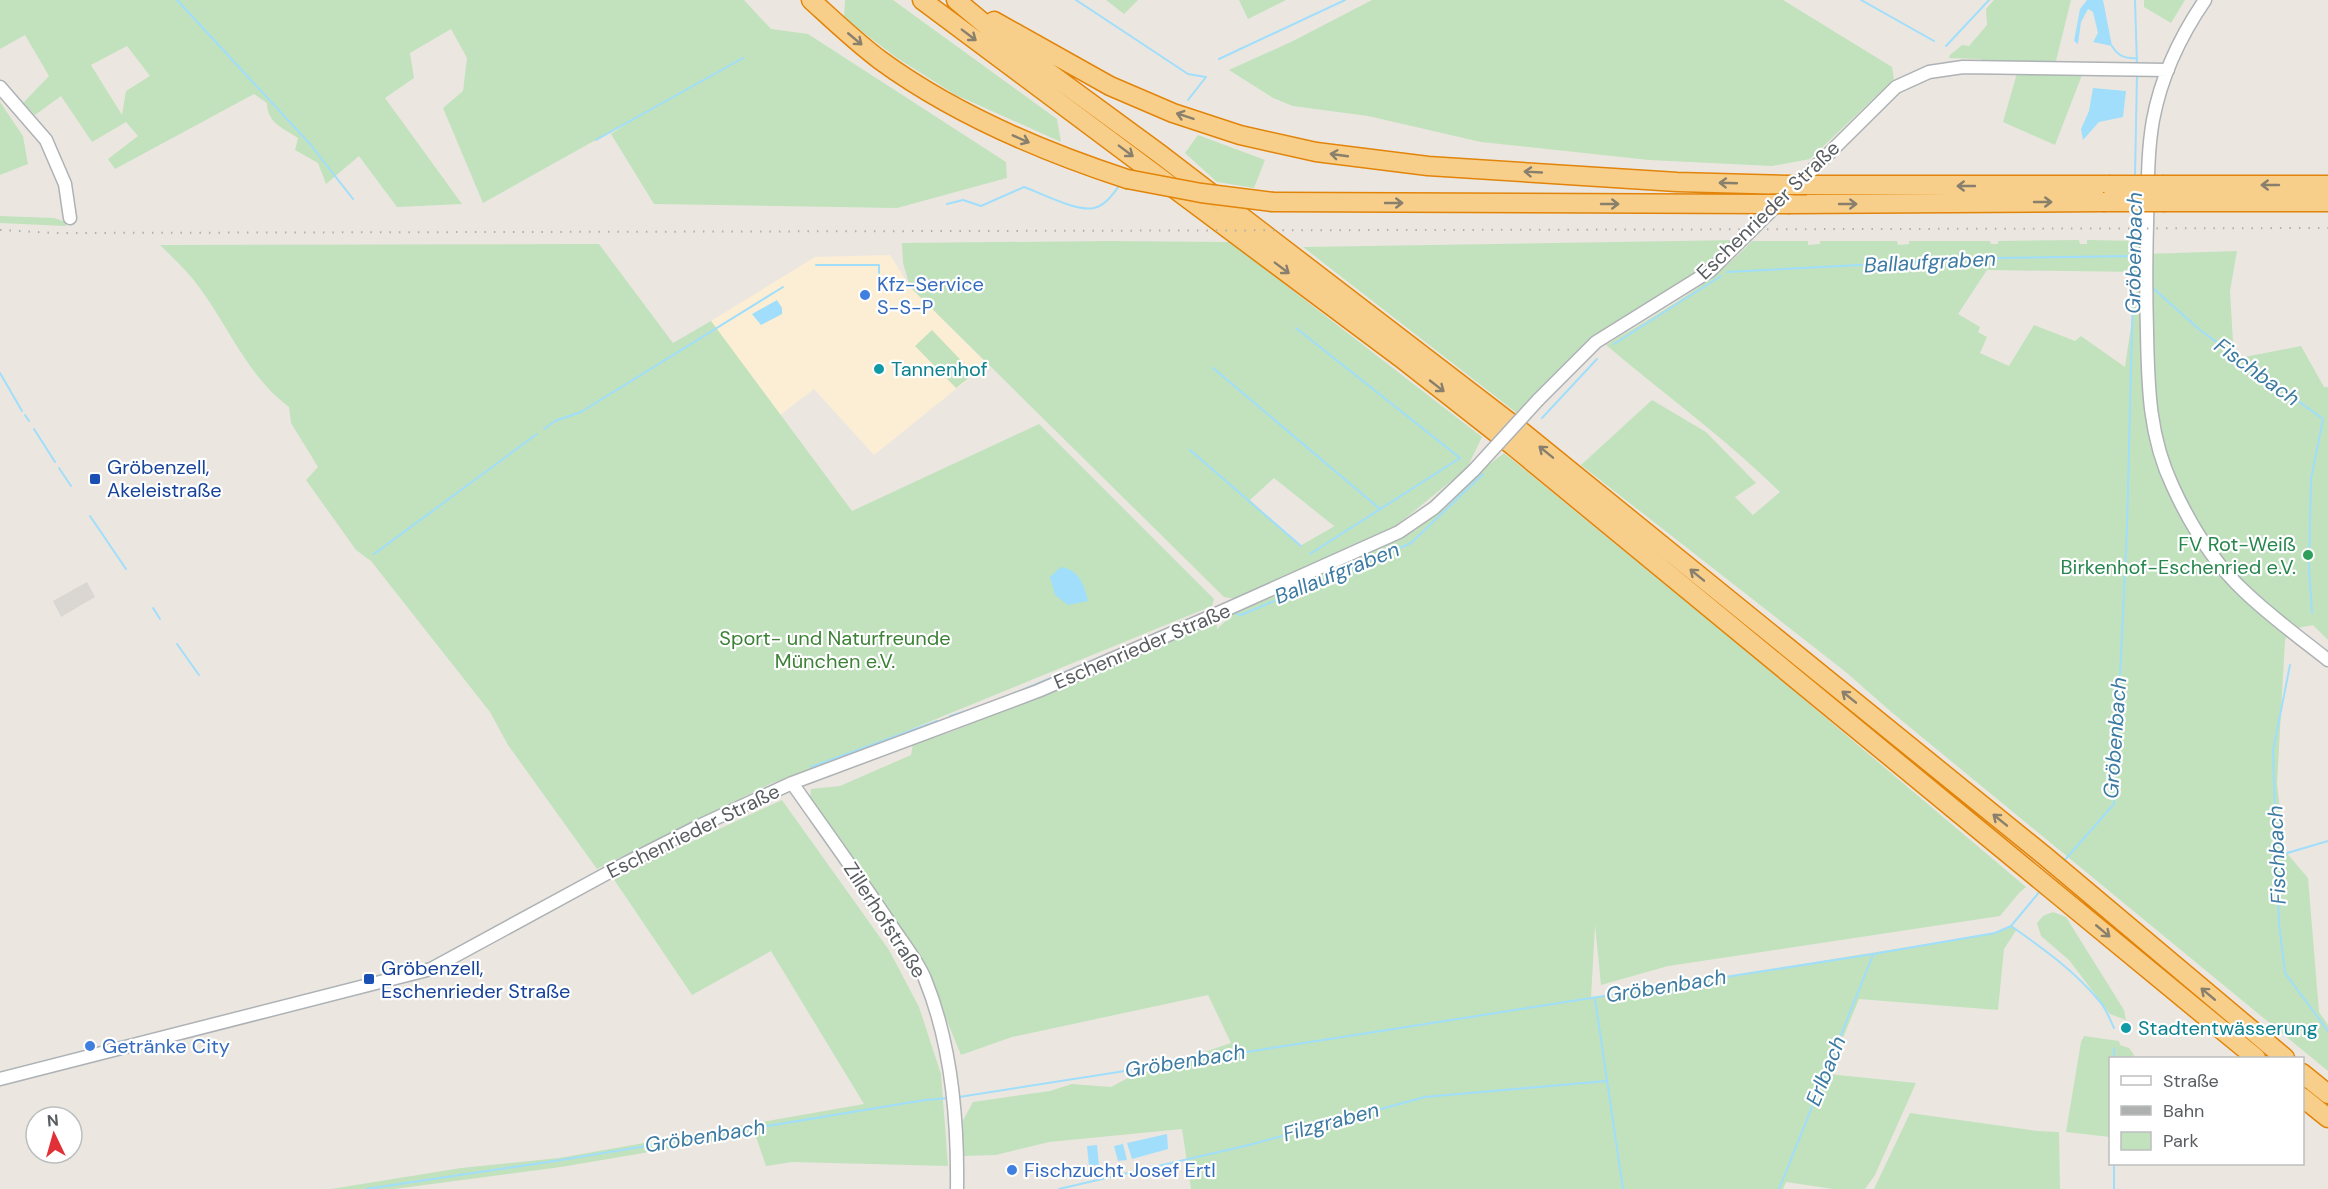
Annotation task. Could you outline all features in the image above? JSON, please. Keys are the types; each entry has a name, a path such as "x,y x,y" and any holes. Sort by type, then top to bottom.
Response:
{"highway":[{"path":"811,0 880,60 922,87 1018,139 1071,161 1127,179 1201,193 1273,202 1790,204 2165,193 2328,185"},
{"path":"922,0 1335,308 1504,439 2254,1057"},
{"path":"963,5 1009,27 1052,55 1110,86 1173,113 1240,135 1316,152 1428,166 1677,182 2106,194"},
{"path":"963,5 999,36 1160,154 1521,431 2046,857 2283,1057"},
{"path":"2165,193 2328,202"},
{"path":"2304,1075 2328,1094"},
{"path":"2304,1099 2328,1118"}],"street":[{"path":"2205,0 2184,35 2168,70 2153,120 2146,263 2147,385 2158,451 2173,489 2224,569 2244,591 2328,660"},
{"name":"Eschenrieder Straße","path":"0,1079 431,969 626,863 792,783 1038,691 1399,532 1434,508 1474,470 1538,400 1596,342 1710,271 1896,87 1923,74 1963,67 2168,70"},
{"path":"0,87 46,140 65,184 70,218"},
{"name":"Zillerhofstraße","path":"792,783 867,889 924,977 939,1021 950,1069 957,1158 957,1189"}],"shaded area":[{"path":"890,255 910,287 987,364 874,455 814,389 780,415 711,321 815,257"},
{"path":"87,582 95,597 61,617 53,601"}],"green space":[{"path":"0,0 744,0 771,29 808,34 1006,162 1007,178 897,208 654,204 611,134 635,118 483,203 443,108 463,91 467,58 451,29 410,53 414,78 385,98 462,204 397,207 359,156 326,184 318,163 295,150 298,138 273,120 267,103 254,94 115,169 108,159 138,136 126,122 92,142 61,96 35,115 23,103 49,76 25,35 0,49","holes":["127,46 150,76 126,91 122,115 91,65"]},
{"path":"845,0 893,0 1057,119 1061,142 956,95 897,58 844,18"},
{"path":"1106,0 1138,0 1124,14"},
{"path":"1239,0 1286,0 1248,19"},
{"path":"1372,0 1783,0 1892,67 1894,79 1810,159 1772,166 1649,160 1481,142 1368,116 1293,106 1273,98 1229,70 1293,41"},
{"path":"1994,0 2071,0 2055,65 1990,63 1980,59 1949,58 1962,45 1969,46 1987,25 1986,9"},
{"path":"2144,0 2185,0 2171,23 2144,7"},
{"path":"2017,73 2082,75 2055,145 2003,122"},
{"path":"0,102 23,136 28,164 0,175"},
{"path":"1198,135 1265,160 1254,188 1217,182 1185,153"},
{"path":"0,216 54,218 66,222 66,226 0,223"},
{"path":"1736,240 1702,269 1596,342 1522,417 1303,247"},
{"path":"2079,240 2080,244 2087,244 2087,240 2140,241 2137,272 1987,270 1958,314 1980,327 1978,332 1987,337 1980,353 2009,366 2034,325 2075,341 2081,336 2125,367 2139,272 2146,271 2146,254 2237,251 2230,291 2234,359 2301,346 2324,387 2328,387 2328,640 2313,625 2292,629 2285,640 2277,784 2285,851 2308,878 2319,1012 2328,1025 2328,1071 1847,673 1581,465 1652,400 1706,432 1756,483 1735,497 1753,515 1780,492 1717,435 1606,345 1701,285 1752,241 1808,241 1808,245 1820,244 1820,241 1897,241 1898,245 1909,244 1909,241 1990,241 1991,244 1998,244 1998,241"},
{"path":"1230,242 1482,437 1467,468 1397,525 1236,599 1224,597 910,287 903,263 902,243","holes":["1274,478 1334,526 1300,546 1250,500"]},
{"name":"Sport- und Naturfreunde München e.V.","path":"599,244 673,343 711,321 852,511 1039,424 1214,599 1212,606 799,775 772,783 597,869 508,745 490,712 371,561 356,550 306,480 318,467 291,423 289,407 260,379 204,294 160,245"},
{"path":"932,330 974,374 956,388 915,346"},
{"path":"1504,453 1762,664 2026,887 2000,916 1668,966 1601,985 1595,925 1591,998 1995,933 2011,926 2016,930 2024,918 2004,949 1998,1010 1859,999 1828,1074 1916,1083 1875,1175 1865,1189 1833,1189 1786,1182 1783,1189 1191,1189 1182,1129 1049,1142 996,1155 962,1156 960,1126 973,1102 1050,1091 1072,1084 1111,1087 1128,1078 1231,1043 1208,995 1012,1037 961,1055 927,972 810,801 811,789 840,786 911,755 913,744 951,732 1217,622 1217,629 1233,614 1416,530 1478,473"},
{"path":"782,800 889,950 919,1007 941,1074 948,1166 792,1162 766,1166 755,1134 561,1167 394,1189 331,1189 461,1168 559,1158 864,1104 771,951 692,995 613,878"},
{"path":"2053,912 2066,917 2124,1010 2126,1020 2110,1014 2069,960 2041,936 2037,923 2043,916"},
{"path":"2084,1036 2119,1041 2120,1045 2129,1048 2134,1055 2133,1057 2109,1057 2109,1137 2066,1132 2081,1042"},
{"path":"1910,1113 2059,1132 2060,1189 1874,1189"}],"water":[{"path":"2087,0 2103,0 2112,46 2093,42 2098,33 2093,12 2088,9 2081,22 2078,44 2074,41 2080,9"},
{"path":"2093,88 2126,91 2123,117 2099,122 2083,140 2081,129 2089,111"},
{"path":"777,300 782,308 782,314 761,325 752,314"},
{"path":"1061,567 1072,571 1080,579 1088,601 1068,605 1055,595 1050,577"},
{"path":"1167,1134 1168,1149 1132,1159 1127,1143"},
{"path":"1123,1144 1127,1160 1118,1161 1114,1146"},
{"path":"1097,1145 1099,1165 1089,1166 1087,1146"}],"waterway":[{"path":"177,0 310,144 353,199"},
{"path":"1076,0 1188,74 1206,77 1188,100"},
{"path":"1219,59 1345,0"},
{"path":"1861,0 1934,41"},
{"path":"1946,46 1989,0"},
{"name":"Gröbenbach","path":"2135,0 2137,66"},
{"path":"2112,46 2122,56 2137,58"},
{"path":"596,140 743,58"},
{"name":"Gröbenbach","path":"2135,176 2137,74"},
{"path":"947,204 963,200 981,206 1024,187 1069,205 1094,208 1105,202 1119,186"},
{"name":"Gröbenbach","path":"2063,862 2114,804 2127,528 2135,209"},
{"name":"Ballaufgraben","path":"1727,272 1995,258 2133,256"},
{"path":"816,265 879,265 879,273"},
{"path":"1614,344 1721,276"},
{"path":"544,429 555,421 581,412 783,287"},
{"name":"Fischbach","path":"2154,289 2200,330 2323,419 2311,479 2309,568 2312,613"},
{"path":"1296,328 1460,458 1310,554"},
{"name":"Ballaufgraben","path":"1542,418 1597,359"},
{"path":"1213,368 1380,509"},
{"path":"0,373 22,411"},
{"path":"25,415 29,421"},
{"path":"34,429 55,462"},
{"path":"374,554 537,434"},
{"path":"1190,450 1301,546"},
{"path":"59,468 71,486"},
{"name":"Ballaufgraben","path":"1237,614 1241,615 1411,543 1483,474"},
{"path":"90,516 126,569"},
{"path":"153,608 160,619"},
{"name":"Ballaufgraben","path":"998,700 1170,628"},
{"path":"177,644 199,675"},
{"name":"Fischbach","path":"2290,665 2273,751 2279,923 2285,973 2328,1031"},
{"name":"Ballaufgraben","path":"950,716 982,706"},
{"name":"Ballaufgraben","path":"811,767 937,721"},
{"path":"2277,856 2328,841"},
{"name":"Gröbenbach","path":"959,1097 1995,933 2011,926 2041,890"},
{"path":"2011,926 2081,981 2103,1006 2114,1028"},
{"name":"Erlbach","path":"1779,1189 1873,955"},
{"path":"1595,999 1623,1189"},
{"path":"2114,1049 2114,1057"},
{"name":"Filzgraben","path":"1059,1189 1249,1145 1425,1097 1607,1081"},
{"name":"Gröbenbach","path":"366,1189 561,1160 925,1100 950,1098"},
{"path":"2114,1165 2114,1189"}],"railway":[{"path":"0,230 55,233 2328,228"}],"place":[{"name":"Kfz-Service S-S-P","path":"865,295"},
{"name":"Tannenhof","path":"879,369"},
{"name":"Gröbenzell, Akeleistraße","path":"95,479"},
{"name":"FV Rot-Weiß Birkenhof-Eschenried e.V.","path":"2308,555"},
{"name":"Gröbenzell, Eschenrieder Straße","path":"369,979"},
{"name":"Stadtentwässerung","path":"2126,1028"},
{"name":"Getränke City","path":"90,1046"},
{"name":"Fischzucht Josef Ertl","path":"1012,1170"}]}
